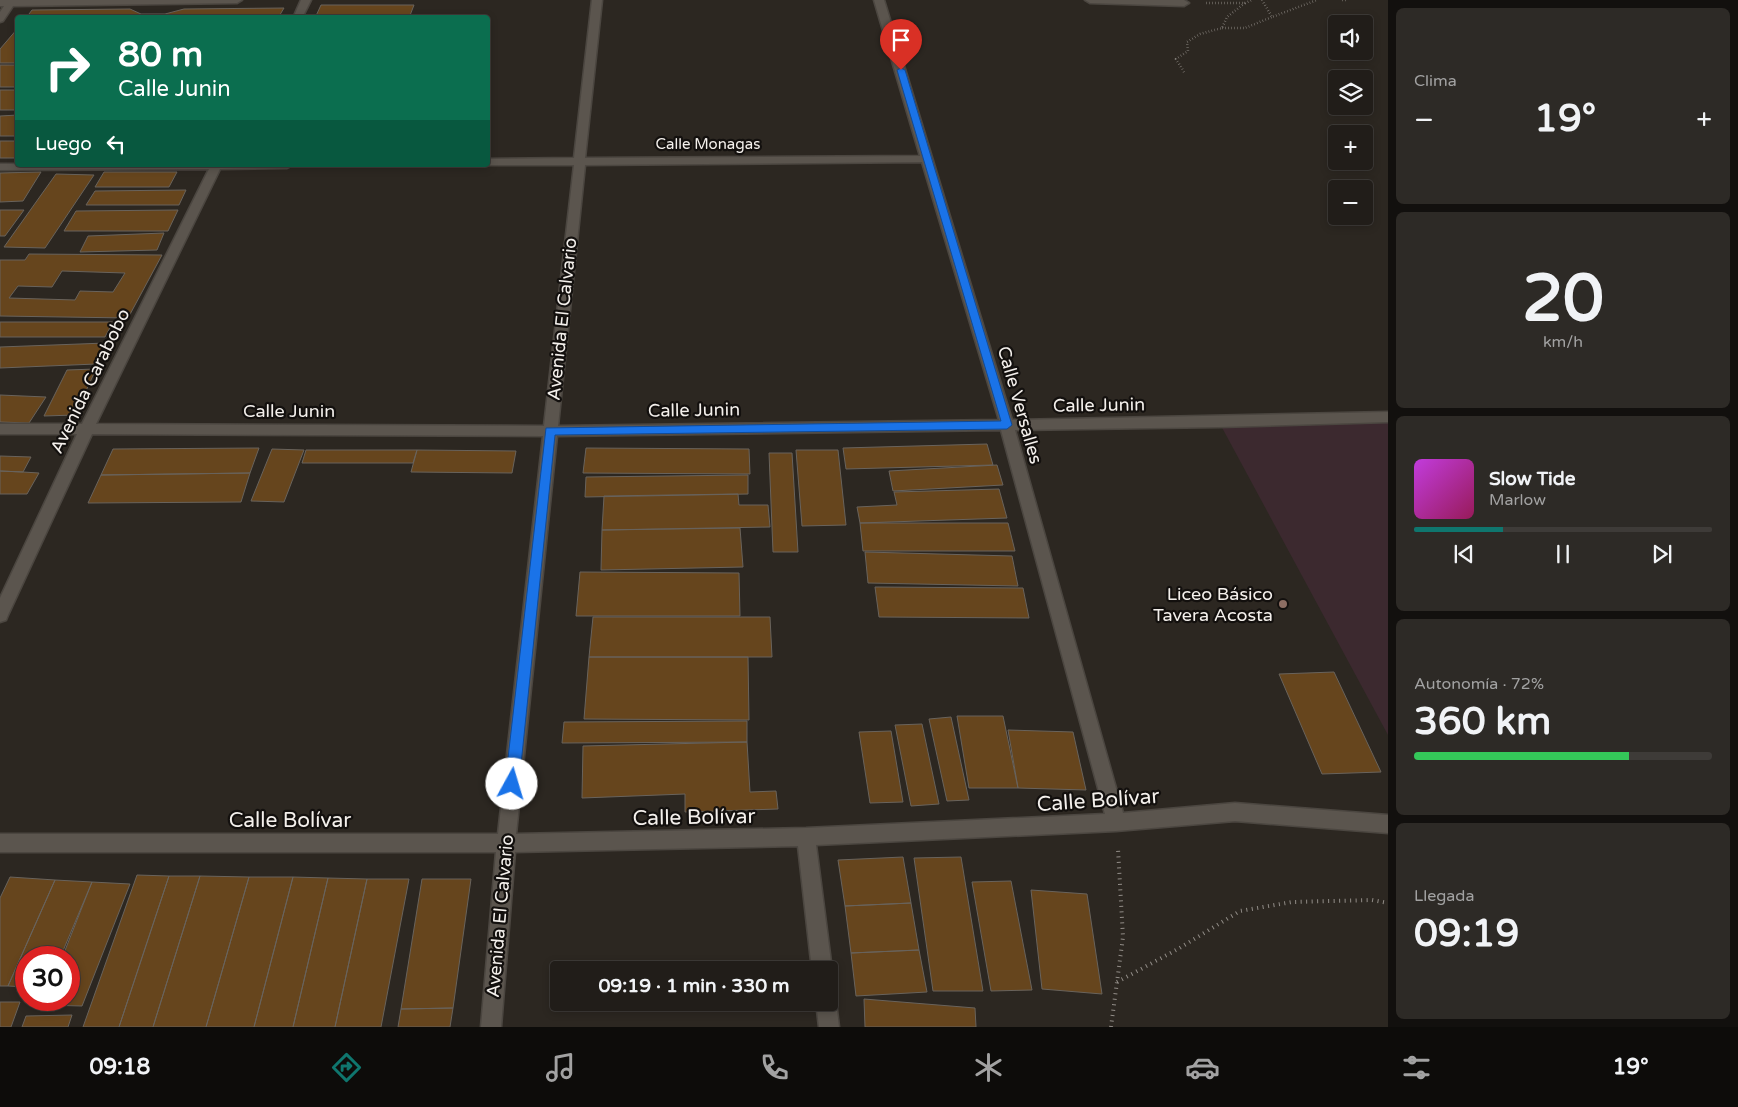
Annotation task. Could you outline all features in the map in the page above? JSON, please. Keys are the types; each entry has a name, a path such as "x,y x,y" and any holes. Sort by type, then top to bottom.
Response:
{"street":[{"path":"0,19 7,2 237,0"},
{"path":"298,15 306,0"},
{"name":"Avenida El Calvario","path":"491,1027 506,843 597,0"},
{"name":"Calle Versalles","path":"879,0 1007,425 1116,822"},
{"path":"1090,0 1184,3"},
{"name":"Calle Monagas","path":"490,162 928,158"},
{"path":"0,167 15,167"},
{"name":"Avenida Carabobo","path":"0,615 87,429 215,167"},
{"name":"Calle Junin","path":"0,429 550,431 1007,425 1388,417"},
{"name":"Calle Bolívar","path":"0,843 506,843 806,837 1116,822 1235,812 1388,824"},
{"path":"806,837 821,961"},
{"path":"827,1011 829,1027"}],"path":[{"path":"1222,28 1227,17 1252,0"},
{"path":"1262,0 1272,17"},
{"path":"1184,72 1176,59 1188,51 1187,42 1200,34 1222,28 1245,28 1317,0"},
{"path":"1342,0 1348,0"},
{"path":"1184,3 1245,3"},
{"path":"1111,1027 1123,937 1116,822"},
{"path":"1117,982 1178,949 1240,911 1292,902 1372,900 1388,903"}],"shaded area":[{"path":"1388,417 1388,735 1219,422"}],"building":[{"path":"321,5 414,5 410,15 316,15"},
{"path":"284,8 280,15 28,15 32,10 130,9 141,14 165,14 184,9"},
{"path":"15,32 15,63 0,63 0,49"},
{"path":"0,65 15,65 15,87 0,87"},
{"path":"0,90 15,90 15,110 0,110"},
{"path":"15,115 15,136 0,136 0,116"},
{"path":"0,141 15,141 15,158 0,158"},
{"path":"41,172 23,201 0,202 0,173"},
{"path":"104,172 177,172 169,187 95,187"},
{"path":"56,174 94,175 45,248 4,247"},
{"path":"186,190 179,205 86,205 95,191"},
{"path":"0,210 24,210 5,236 0,236"},
{"path":"178,210 168,231 64,231 76,211"},
{"path":"164,233 157,250 80,252 88,236"},
{"path":"29,254 162,255 128,318 0,316 0,260 25,260","holes":["62,271 125,273 113,292 80,291 75,300 9,298 18,286 52,287"]},
{"path":"0,322 113,322 105,337 0,337"},
{"path":"106,343 96,364 0,368 0,347"},
{"path":"96,369 75,415 44,416 67,370"},
{"path":"0,395 46,397 29,423 0,422"},
{"path":"987,444 993,465 846,469 843,448"},
{"path":"259,448 250,473 101,475 113,449"},
{"path":"586,448 749,449 750,474 583,473"},
{"path":"272,449 304,450 284,502 251,501"},
{"path":"306,450 417,450 413,463 302,463"},
{"path":"417,450 516,451 512,473 411,472"},
{"path":"796,450 838,450 846,525 802,526"},
{"path":"769,453 792,453 798,552 773,552"},
{"path":"0,456 31,457 23,472 0,471"},
{"path":"997,465 1003,485 893,491 889,471"},
{"path":"0,471 39,473 27,494 0,494"},
{"path":"250,473 241,502 88,503 101,475"},
{"path":"748,475 748,494 585,497 586,477"},
{"path":"999,489 1007,518 860,523 857,507 897,505 894,492"},
{"path":"738,494 739,505 768,505 770,527 602,530 604,496"},
{"path":"860,523 1008,523 1015,551 863,551"},
{"path":"740,528 743,567 601,570 602,530"},
{"path":"865,552 1012,556 1018,586 868,583"},
{"path":"580,572 739,573 740,616 576,616"},
{"path":"875,587 1023,588 1029,618 879,617"},
{"path":"593,617 770,617 772,657 589,657"},
{"path":"589,657 748,657 749,720 584,719"},
{"path":"1334,672 1381,772 1322,774 1279,674"},
{"path":"957,716 1003,716 1018,788 969,788"},
{"path":"951,717 969,800 947,801 929,719"},
{"path":"747,721 747,742 562,743 564,722"},
{"path":"922,724 939,804 911,806 895,725"},
{"path":"1008,730 1073,732 1086,790 1018,788"},
{"path":"891,731 903,802 870,803 859,732"},
{"path":"747,742 750,792 776,791 778,809 685,812 685,794 582,798 583,746"},
{"path":"903,857 911,903 845,906 838,860"},
{"path":"961,857 983,991 933,991 914,858"},
{"path":"137,875 169,876 119,1027 83,1027"},
{"path":"169,876 200,876 153,1027 119,1027"},
{"path":"200,876 249,877 206,1027 153,1027"},
{"path":"10,877 55,880 26,946 15,946 15,970 8,986 0,986 0,898"},
{"path":"249,877 293,877 254,1027 206,1027"},
{"path":"293,877 328,878 293,1027 254,1027"},
{"path":"328,878 367,879 335,1027 293,1027"},
{"path":"367,879 409,879 381,1027 335,1027"},
{"path":"422,879 471,879 453,1008 401,1009"},
{"path":"55,880 92,882 65,946 26,946"},
{"path":"1011,881 1032,990 991,991 972,882"},
{"path":"92,882 130,884 82,1006 80,1006 80,946 67,946"},
{"path":"1031,890 1087,894 1102,994 1042,989"},
{"path":"911,903 919,950 851,953 845,906"},
{"path":"919,950 927,992 856,996 851,953"},
{"path":"15,970 15,986 8,986"},
{"path":"864,999 975,1008 976,1027 865,1027"},
{"path":"0,1002 15,1002 15,1011 17,1011 11,1027 0,1027"},
{"path":"453,1008 450,1027 398,1027 401,1009"},
{"path":"72,1015 68,1027 22,1027 26,1016"}],"place":[{"name":"Liceo Básico Tavera Acosta","path":"1283,604"}],"route":[{"path":"512,784 550,431 1007,425 901,70"}]}
